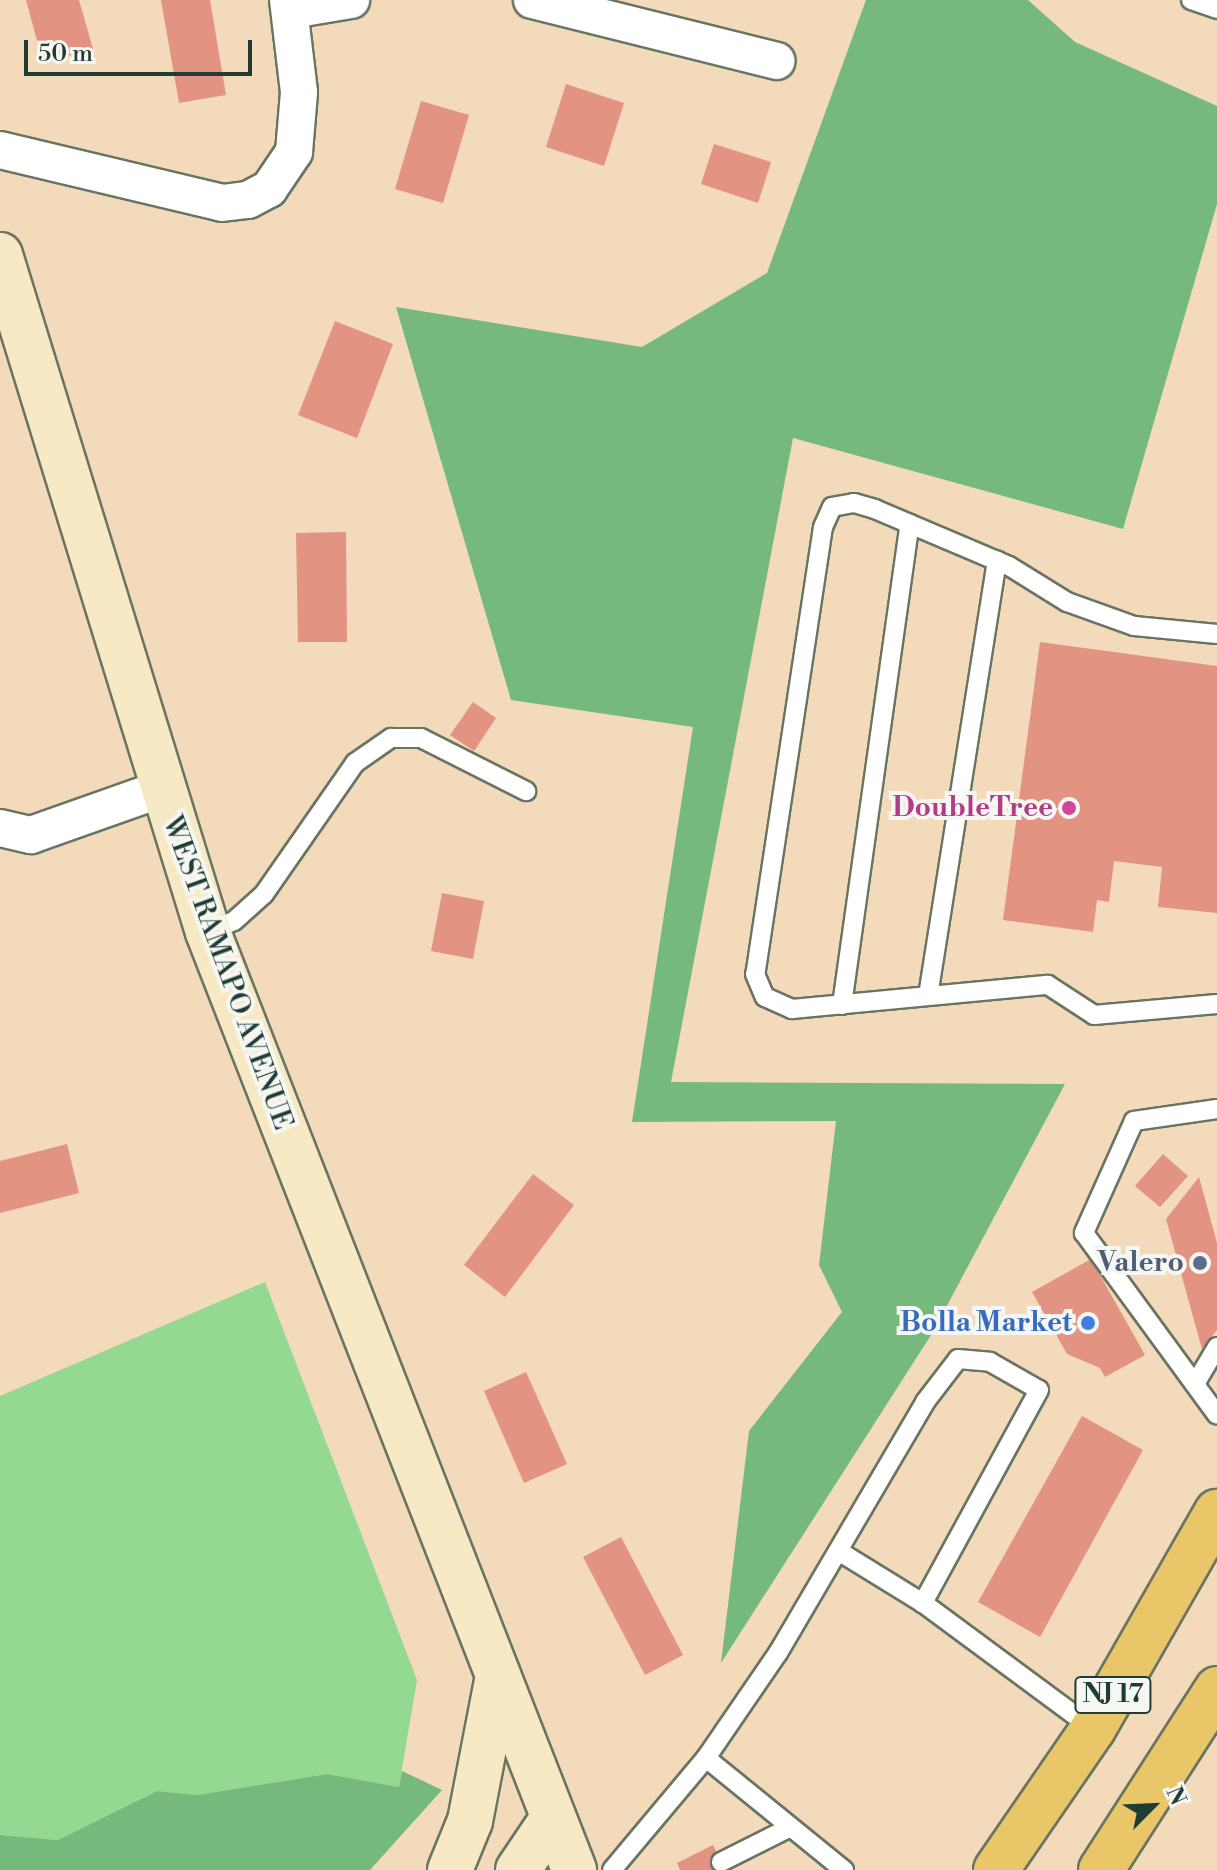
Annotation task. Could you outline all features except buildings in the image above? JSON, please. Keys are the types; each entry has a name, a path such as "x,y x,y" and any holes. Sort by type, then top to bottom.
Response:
{"highway":[{"name":"NJ 17","path":"996,1870 1093,1729 1217,1512"},
{"name":"NJ 17","path":"1101,1870 1217,1689"}],"street":[{"path":"0,150 222,203 248,200 275,184 294,152 299,92 290,5 351,0"},
{"path":"532,0 776,61"},
{"name":"WEST RAMAPO AVENUE","path":"0,255 161,789 208,932 574,1870"},
{"path":"0,828 31,835 161,789"},
{"path":"450,1870 473,1811 498,1676"},
{"path":"518,1870 553,1818"}],"lane":[{"path":"1191,0 1217,9"},
{"path":"1217,634 1134,626 1067,602 997,560 910,524 854,503 832,507 823,527 755,974 765,997 792,1009 1048,985 1094,1015 1217,1004"},
{"path":"842,1005 910,524"},
{"path":"928,996 997,560"},
{"path":"208,932 234,921 264,894 355,763 391,738 421,738 526,791"},
{"path":"1217,1109 1134,1121 1084,1233 1217,1415"},
{"path":"1195,1384 1217,1347"},
{"path":"612,1870 706,1758 840,1552 925,1402 958,1359 990,1362 1039,1390 923,1603"},
{"path":"840,1552 923,1603 1093,1729"},
{"path":"706,1758 844,1870"},
{"path":"721,1862 791,1827"}],"green space":[{"path":"866,0 1028,0 1075,42 1217,106 1217,204 1123,529 793,438 671,1082 1065,1084 933,1332 721,1663 749,1431 842,1312 819,1265 836,1121 632,1122 693,727 511,700 396,307 642,347 767,273"},
{"path":"265,1282 417,1680 399,1787 327,1774 197,1795 157,1791 58,1840 0,1835 0,1396"},
{"path":"402,1771 442,1790 370,1870 0,1870 0,1835 58,1840 157,1791 197,1795 327,1774 399,1787"}],"place":[{"name":"DoubleTree","path":"1069,808"},
{"name":"Valero","path":"1200,1263"},
{"name":"Bolla Market","path":"1088,1323"}]}
